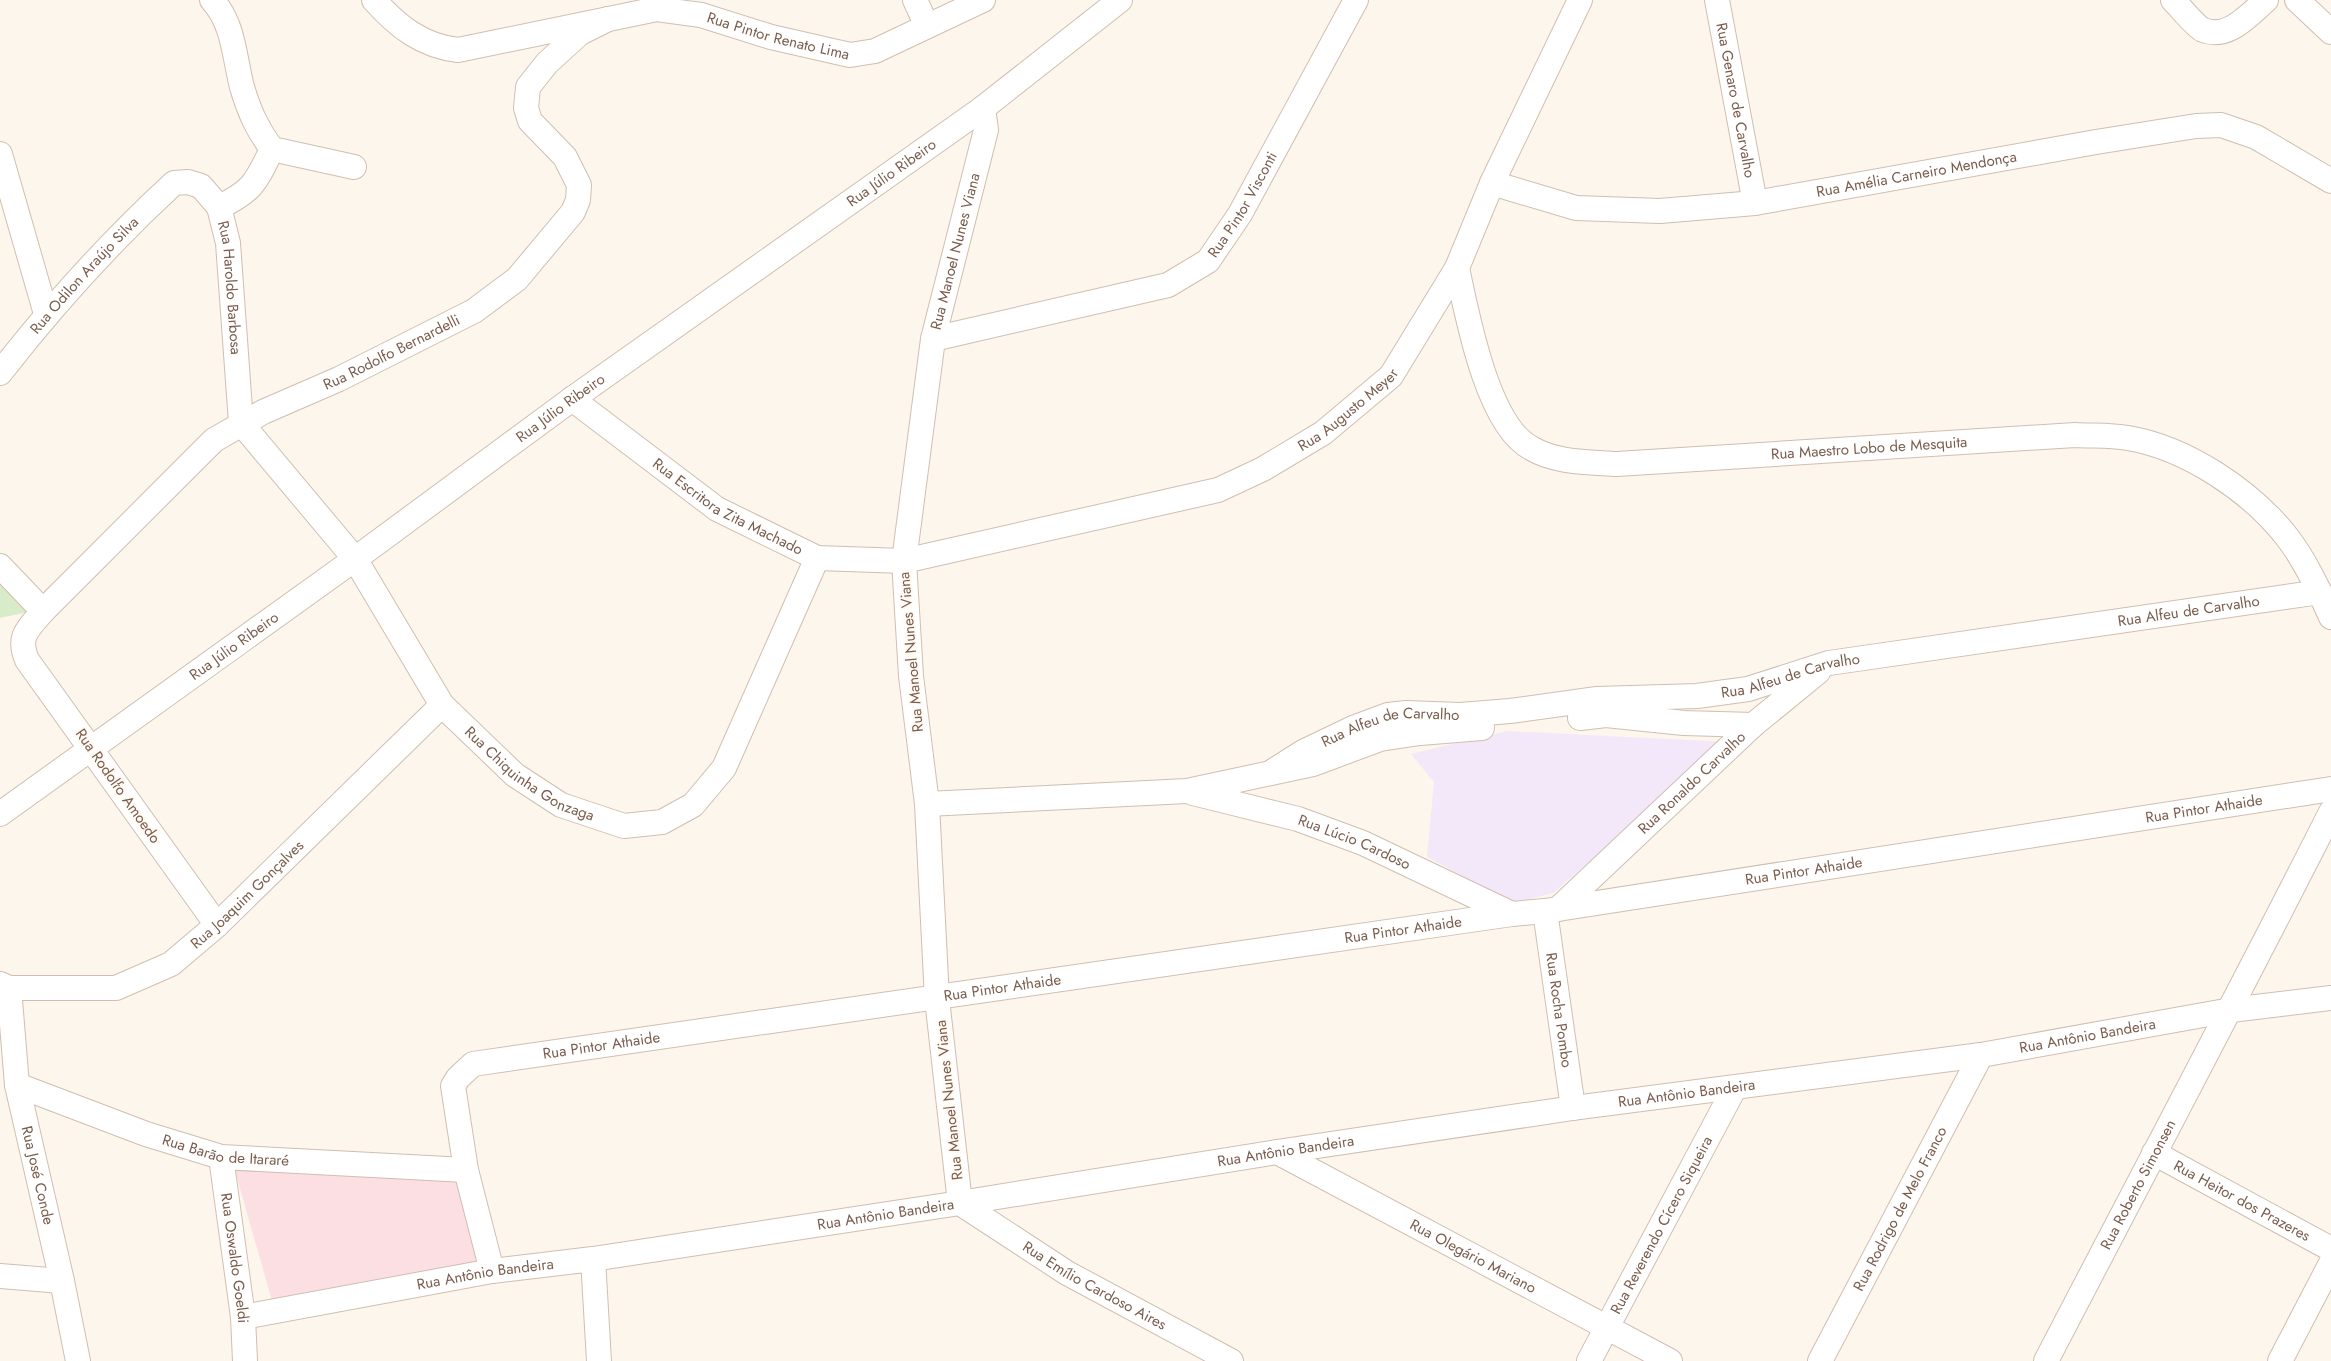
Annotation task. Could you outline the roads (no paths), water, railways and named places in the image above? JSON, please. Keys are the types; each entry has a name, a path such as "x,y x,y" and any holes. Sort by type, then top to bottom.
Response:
{"street":[{"path":"212,0 222,11 231,34 242,87 258,130 272,149 354,167"},
{"name":"Rua Pintor Renato Lima","path":"374,0 399,25 416,38 441,48 458,50 657,9 701,15 771,38 850,55 875,51 983,0"},
{"path":"914,0 927,26"},
{"name":"Rua Júlio Ribeiro","path":"0,814 355,559 572,399 983,108 1120,0"},
{"name":"Rua Pintor Visconti","path":"933,339 1168,285 1208,262 1240,214 1356,0"},
{"name":"Rua Augusto Meyer","path":"904,562 1218,490 1263,469 1323,433 1390,376 1457,268 1492,182 1580,0"},
{"name":"Rua Genaro de Carvalho","path":"1717,0 1755,202"},
{"path":"2173,0 2202,30 2221,32 2239,25 2266,0"},
{"path":"2297,0 2331,32"},
{"name":"Rua Rodolfo Bernardelli","path":"22,647 25,632 43,611 214,440 241,423 339,379 474,311 516,279 573,212 578,200 579,185 565,157 530,121 526,108 528,87 546,63 580,33 608,19"},
{"name":"Rua Manoel Nunes Viana","path":"960,1203 937,999 927,804 911,676 904,562 933,339 986,130 983,108"},
{"name":"Rua Amélia Carneiro Mendonça","path":"1492,182 1576,208 1660,211 1755,202 2087,143 2196,126 2221,126 2256,137 2331,181"},
{"path":"219,207 241,196 257,180 272,149"},
{"path":"0,154 46,314"},
{"name":"Rua Haroldo Barbosa","path":"174,183 188,182 201,186 219,207 228,243 241,423"},
{"name":"Rua Odilon Araújo Silva","path":"0,373 46,314 174,183"},
{"name":"Rua Maestro Lobo de Mesquita","path":"1457,268 1474,341 1486,382 1504,422 1530,448 1537,451 1558,459 1617,464 2075,435 2129,438 2181,454 2244,492 2287,537 2320,592 2331,617"},
{"name":"Rua Escritora Zita Machado","path":"572,399 717,509 817,558 904,562"},
{"name":"Rua Chiquinha Gonzaga","path":"241,423 355,559 442,706 516,775 561,805 624,826 662,822 693,805 724,768 817,558"},
{"path":"0,566 43,611"},
{"name":"Rua Alfeu de Carvalho","path":"1270,773 1312,748 1353,728 1388,715 1406,713 1460,715 1510,711 1597,699 1697,696 1748,689 1829,663 2320,592"},
{"name":"Rua Rodolfo Amoedo","path":"22,647 26,660 91,748 216,925"},
{"name":"Rua Ronaldo Carvalho","path":"1551,910 1753,725 1829,663"},
{"name":"Rua Joaquim Gonçalves","path":"4,986 116,988 171,964 216,925 442,706"},
{"name":"Rua Alfeu de Carvalho","path":"927,804 1187,791 1313,764 1380,739 1420,733 1606,715 1684,723 1753,725"},
{"name":"Rua Pintor Athaide","path":"456,1170 452,1086 473,1064 937,999 1512,914 1551,910 2331,789"},
{"name":"Rua Lúcio Cardoso","path":"1187,791 1298,819 1363,843 1512,914"},
{"path":"2231,1010 2331,812"},
{"name":"Rua Rocha Pombo","path":"1551,910 1573,1108"},
{"name":"Rua José Conde","path":"4,986 17,1085 62,1281 78,1361"},
{"name":"Rua Antônio Bandeira","path":"243,1317 492,1271 593,1259 1277,1152 1573,1108 1734,1089 1981,1055 2231,1010 2331,998"},
{"name":"Rua Roberto Simonsen","path":"2046,1361 2231,1010"},
{"name":"Rua Rodrigo de Melo Franco","path":"1820,1361 1981,1055"},
{"name":"Rua Barão de Itararé","path":"17,1085 146,1134 221,1157 456,1170"},
{"name":"Rua Reverendo Cícero Siqueira","path":"1589,1361 1734,1089"},
{"name":"Rua Olegário Mariano","path":"1277,1152 1670,1361"},
{"name":"Rua Heitor dos Prazeres","path":"2154,1153 2331,1249"},
{"name":"Rua Oswaldo Goeldi","path":"221,1157 243,1317 245,1361"},
{"path":"456,1170 492,1271"},
{"name":"Rua Emílio Cardoso Aires","path":"960,1203 1067,1273 1231,1361"},
{"path":"593,1259 599,1361"},
{"path":"2280,1361 2331,1262"},
{"path":"0,1276 62,1281"}]}
